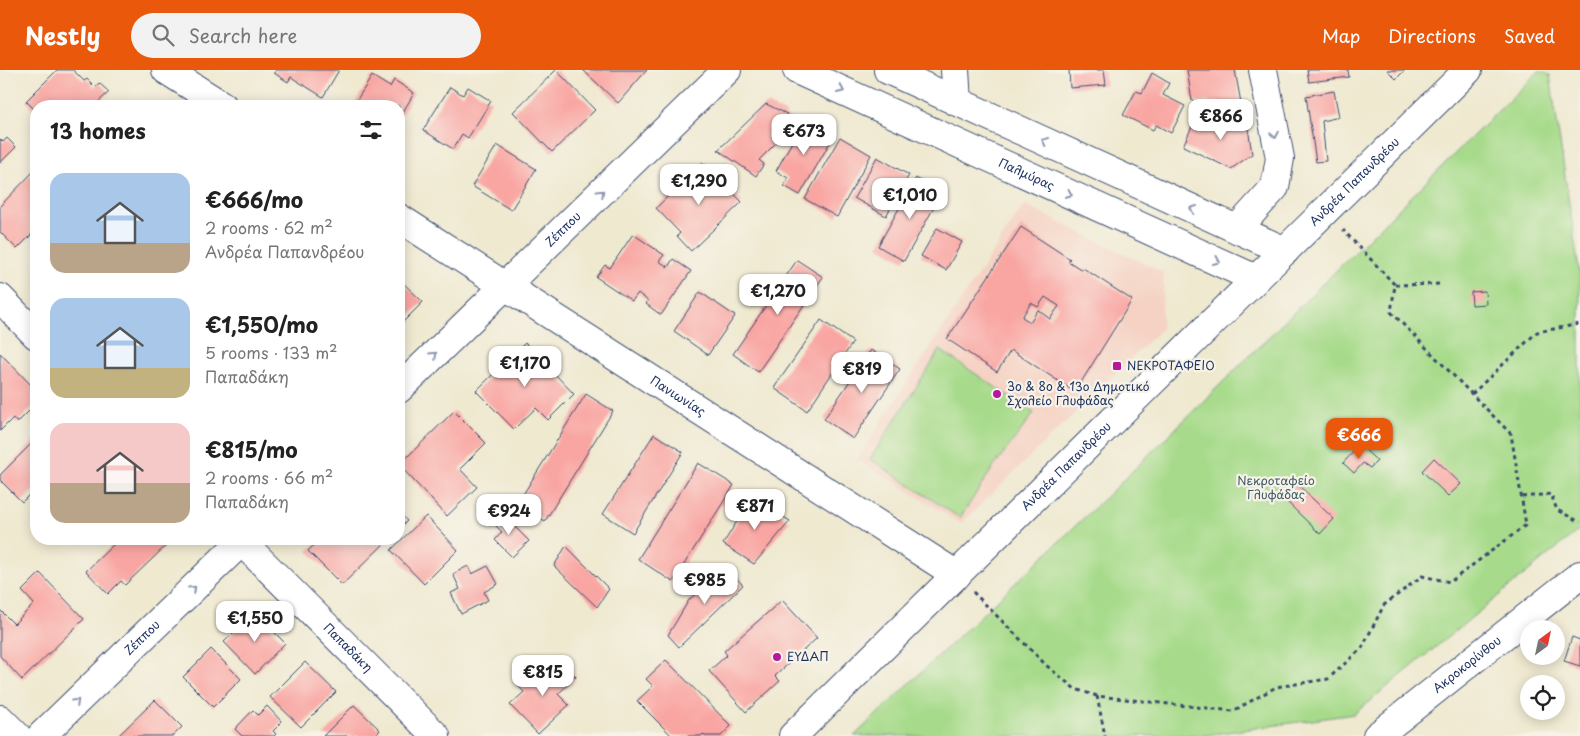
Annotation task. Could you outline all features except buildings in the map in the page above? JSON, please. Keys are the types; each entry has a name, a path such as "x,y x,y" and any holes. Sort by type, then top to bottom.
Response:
{"street":[{"path":"166,70 214,100"},
{"name":"Ζέππου","path":"405,383 727,70"},
{"name":"Παλμύρας","path":"797,70 1256,279"},
{"path":"888,70 1285,251"},
{"path":"955,70 958,102"},
{"path":"1237,229 1276,187 1280,158 1263,70"},
{"name":"Ανδρέα Παπανδρέου","path":"793,736 1468,70"},
{"name":"Πανιωνίας","path":"405,222 956,575"},
{"path":"0,298 30,329"},
{"name":"Ζέππου","path":"41,736 237,545"},
{"name":"Παπαδάκη","path":"247,545 436,736"},
{"name":"Ακροκορίνθου","path":"1377,736 1580,575"},
{"path":"0,719 17,736"}],"path":[{"path":"1325,211 1396,285 1442,284"},
{"path":"956,575 1047,666 1075,689 1097,696 1234,711 1276,687 1328,679 1362,648 1384,605 1391,599 1422,576 1450,582 1526,525 1511,434 1391,312 1396,285"},
{"path":"1472,394 1537,332 1580,324"},
{"path":"1522,497 1551,494 1557,510 1580,522"},
{"path":"1097,696 1105,736"}],"shaded area":[{"name":"3ο & 8ο & 13ο Δημοτικό Σχολείο Γλυφάδας","path":"1024,205 1164,273 1161,329 961,524 857,459"}],"green space":[{"name":"Νεκροταφείο Γλυφάδας","path":"1539,71 1550,75 1580,277 1580,529 1354,714 1200,736 854,736 1107,496"},
{"path":"940,350 1034,413 992,469 960,518 870,459"}],"place":[{"name":"ΝΕΚΡΟΤΑΦΕΙΟ","path":"1117,366"},
{"name":"3ο & 8ο & 13ο Δημοτικό Σχολείο Γλυφάδας","path":"997,394"},
{"name":"ΕΥΔΑΠ","path":"777,657"}]}
